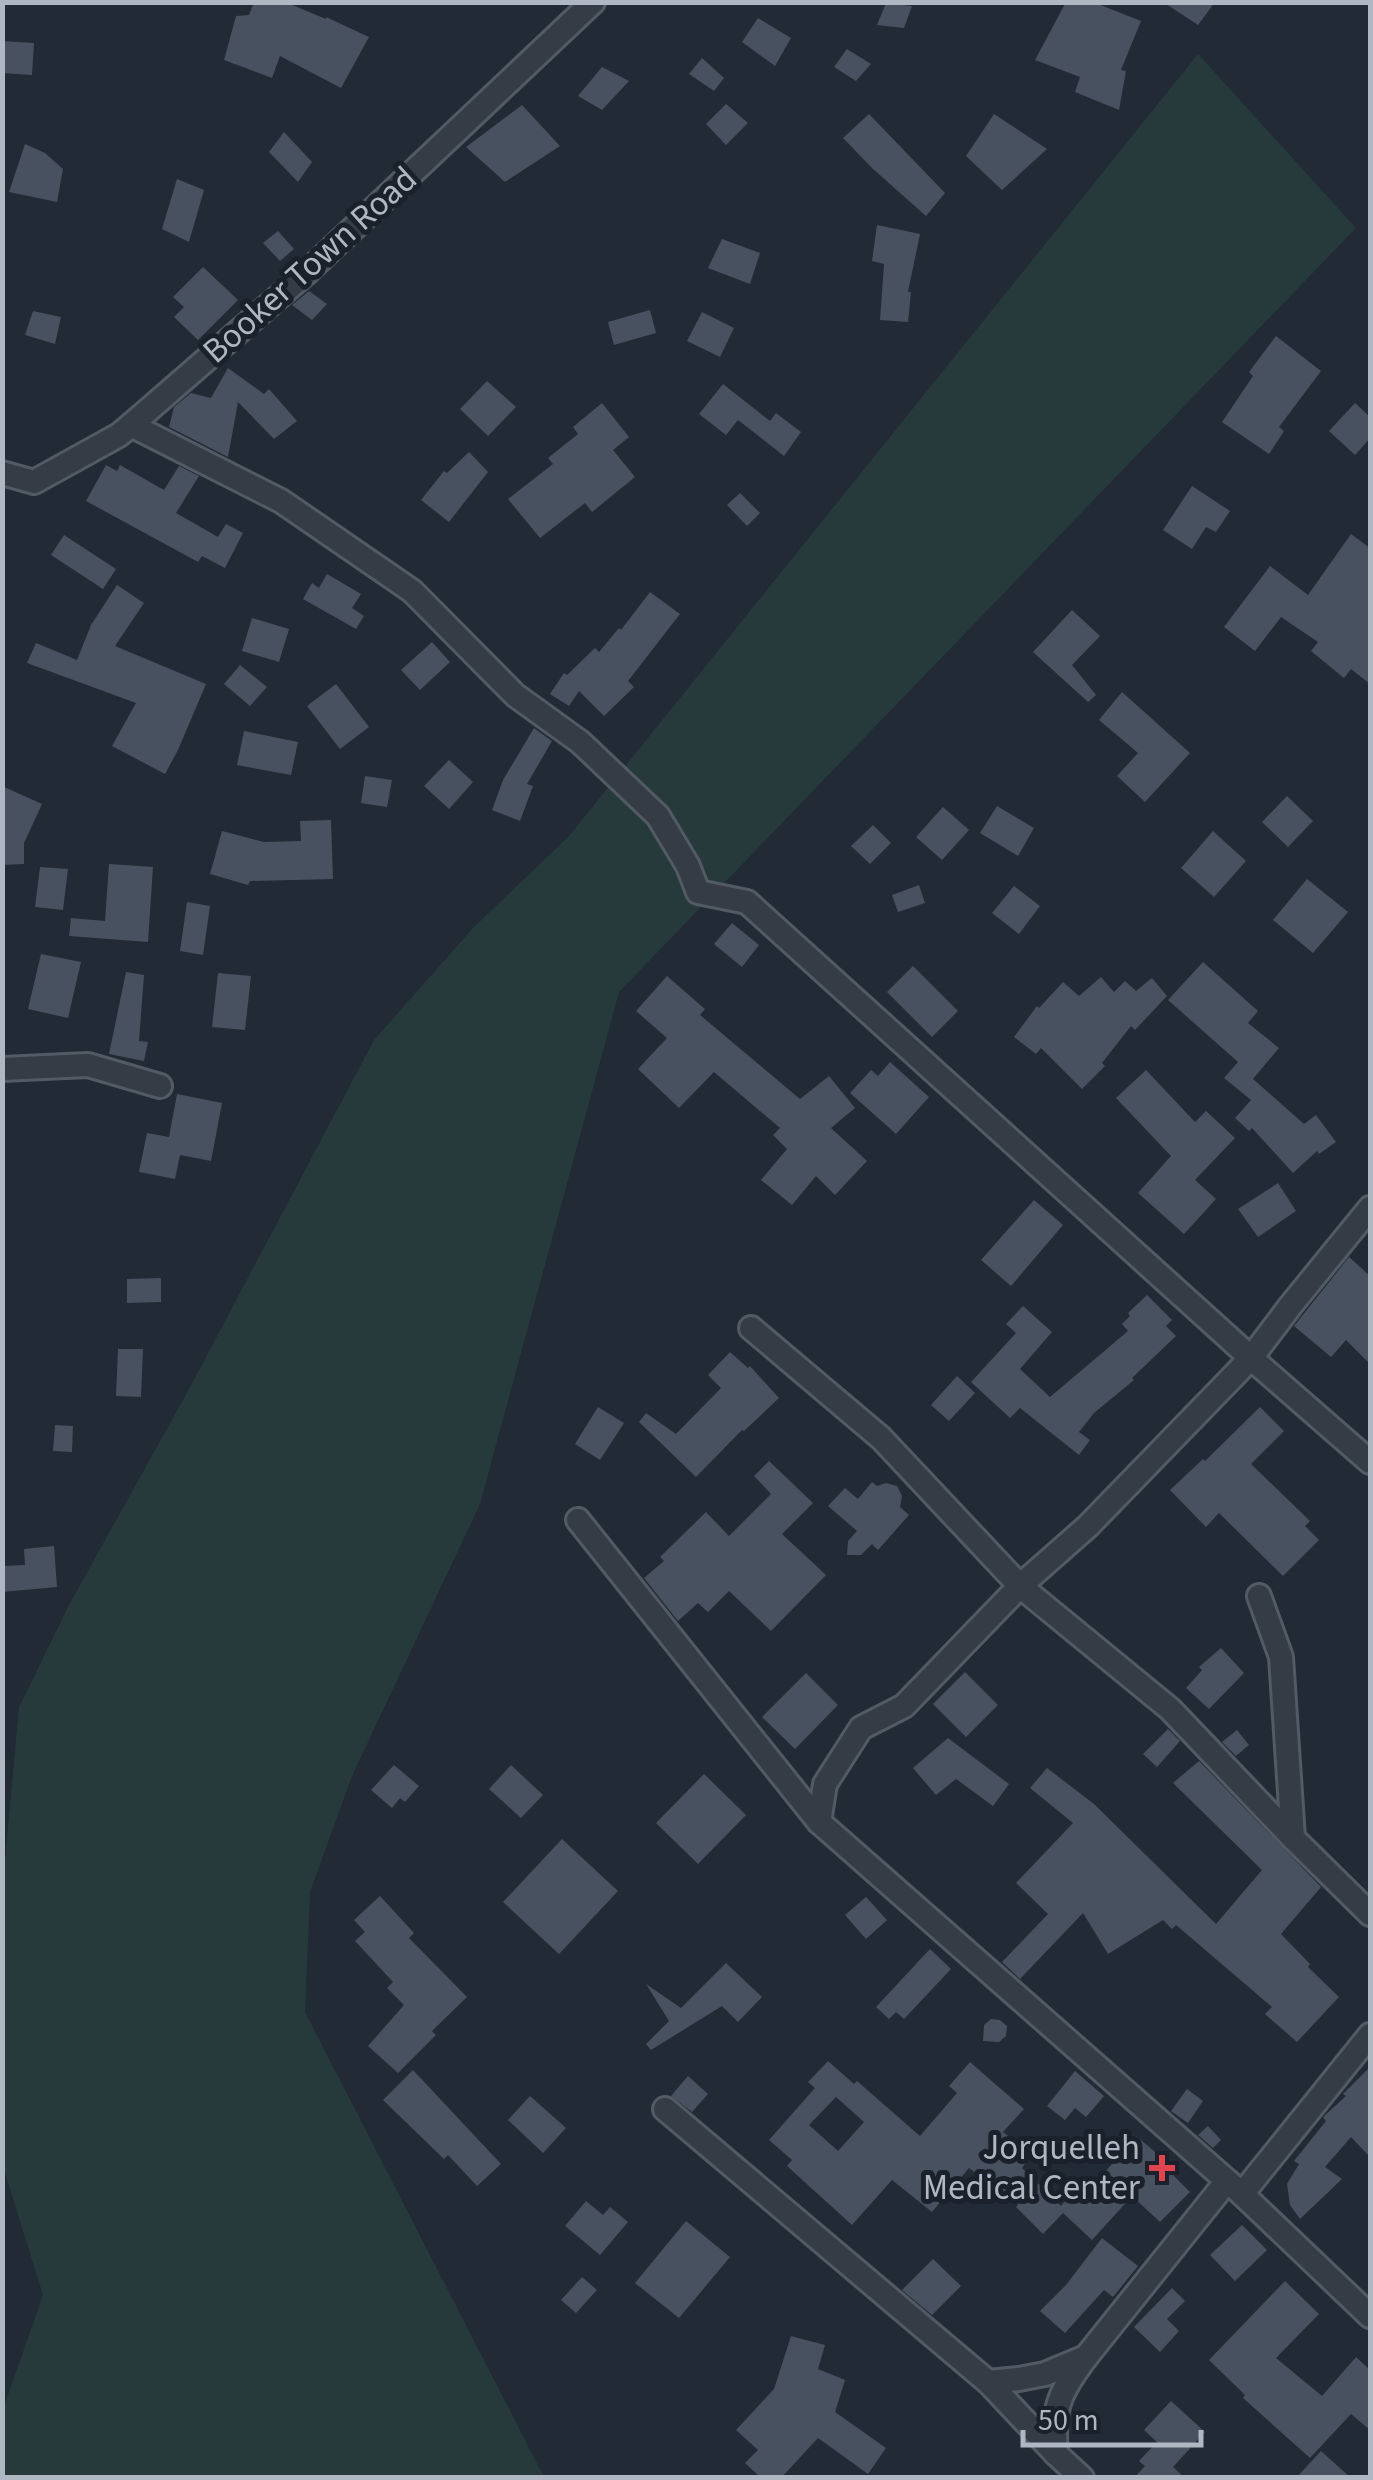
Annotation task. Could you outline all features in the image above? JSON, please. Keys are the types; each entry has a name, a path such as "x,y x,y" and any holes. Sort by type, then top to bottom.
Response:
{"street":[{"name":"Booker Town Road","path":"2,472 34,482 119,435 305,274 592,2"},
{"path":"130,425 281,502 412,591 515,695 580,742 658,816 688,866 698,892 747,902 1370,1462"},
{"path":"2,1069 88,1065 160,1086"},
{"path":"819,1822 824,1784 861,1728 904,1706 1020,1586 1088,1526 1252,1358 1370,1208"},
{"path":"751,1328 880,1438 1020,1586 1170,1709 1370,1914"},
{"path":"578,1520 819,1822 1234,2188 1370,2316"},
{"path":"1259,1596 1282,1657 1292,1838"},
{"path":"1056,2454 1054,2424 1063,2388 1086,2357 1370,2035"},
{"path":"664,2109 988,2382 1082,2478"},
{"path":"988,2382 1044,2374 1086,2357"}],"shaded area":[{"path":"1198,54 1356,228 619,992 480,1504 352,1776 310,1892 305,2012 544,2477 3,2478 3,2409 43,2295 2,2163 2,1894 19,1707 70,1603 189,1389 374,1040 473,928 569,836"}],"building":[{"path":"254,2 285,2 369,37 341,88 280,56 272,78 224,60 236,16 249,15"},
{"path":"1066,2 1093,2 1141,21 1121,70 1126,71 1119,110 1075,92 1080,77 1035,60"},
{"path":"1163,2 1215,2 1198,25"},
{"path":"886,3 912,6 904,28 877,25"},
{"path":"758,18 791,38 775,66 742,42"},
{"path":"2,41 34,43 32,75 2,73"},
{"path":"847,49 871,64 856,81 834,67"},
{"path":"702,58 724,78 714,91 689,74"},
{"path":"602,67 629,81 602,110 578,96"},
{"path":"726,104 748,123 726,145 706,124"},
{"path":"522,105 560,146 505,182 466,147"},
{"path":"869,114 945,193 926,216 843,138"},
{"path":"994,114 1047,149 1002,190 966,156"},
{"path":"284,132 312,162 298,182 269,152"},
{"path":"25,144 45,153 63,169 57,202 9,192"},
{"path":"177,179 204,190 189,242 162,229"},
{"path":"877,225 920,234 908,292 908,322 880,320 884,264 872,261"},
{"path":"278,231 294,249 280,261 263,243"},
{"path":"722,239 760,253 750,284 708,268"},
{"path":"203,267 238,300 198,340 174,317 184,307 173,297"},
{"path":"309,291 327,304 312,320 292,305"},
{"path":"650,310 656,333 614,345 608,322"},
{"path":"33,311 61,317 55,344 25,335"},
{"path":"702,312 734,328 720,357 687,341"},
{"path":"1276,336 1321,371 1279,427 1284,431 1269,454 1222,422 1253,376 1249,372"},
{"path":"228,368 264,394 269,389 297,421 274,439 238,402 228,457 169,427 174,407 191,393 211,398"},
{"path":"487,381 516,407 488,436 460,409"},
{"path":"723,384 770,421 776,413 801,432 784,456 738,420 726,435 699,414"},
{"path":"602,403 629,437 613,450 635,477 592,512 585,503 540,538 508,499 553,464 548,458 578,434 573,427"},
{"path":"1355,403 1370,417 1370,438 1355,455 1329,431"},
{"path":"469,452 488,472 449,522 421,500 444,471 447,473"},
{"path":"106,465 117,471 120,465 164,490 179,466 199,476 176,513 218,537 226,524 243,533 225,568 202,556 198,562 86,501"},
{"path":"1192,486 1230,511 1216,532 1206,527 1192,549 1163,530"},
{"path":"740,493 760,513 747,526 727,505"},
{"path":"1351,534 1370,548 1370,684 1351,669 1344,678 1311,651 1318,642 1281,617 1255,651 1224,627 1270,566 1308,595"},
{"path":"64,535 116,569 103,589 51,555"},
{"path":"327,574 361,594 352,608 364,616 356,629 303,599 312,583 319,588"},
{"path":"117,585 144,603 115,646 206,684 165,774 112,746 136,703 27,663 36,643 77,660 91,625"},
{"path":"650,592 680,614 628,681 634,687 604,716 579,691 569,706 550,694 564,673 567,675 595,648 599,652 621,630"},
{"path":"1072,610 1100,636 1072,665 1096,695 1088,702 1033,652"},
{"path":"252,618 289,629 279,662 242,651"},
{"path":"432,642 450,662 420,690 401,670"},
{"path":"240,665 267,687 250,706 224,684"},
{"path":"336,684 369,727 340,749 307,706"},
{"path":"1122,692 1190,753 1145,802 1117,776 1138,753 1099,720"},
{"path":"534,728 552,741 527,784 533,786 520,821 492,810 503,780"},
{"path":"244,731 298,742 291,775 237,765"},
{"path":"449,760 473,782 449,809 424,786"},
{"path":"365,776 392,780 387,807 361,803"},
{"path":"2,786 42,804 24,843 24,864 2,865"},
{"path":"1287,796 1313,821 1288,847 1262,822"},
{"path":"997,806 1034,828 1018,856 980,833"},
{"path":"943,807 969,830 942,860 916,837"},
{"path":"331,820 333,879 250,881 248,885 210,874 222,831 264,842 301,841 300,821"},
{"path":"873,825 891,843 870,864 851,846"},
{"path":"1213,831 1246,861 1214,897 1181,868"},
{"path":"109,864 153,867 148,942 69,936 71,918 105,921"},
{"path":"40,867 68,869 63,910 35,907"},
{"path":"1307,879 1348,912 1313,953 1273,920"},
{"path":"919,885 925,903 898,912 892,895"},
{"path":"1014,886 1040,906 1019,934 992,913"},
{"path":"187,902 210,906 203,955 180,951"},
{"path":"732,923 759,945 742,967 714,944"},
{"path":"41,954 81,962 68,1018 28,1009"},
{"path":"1203,962 1258,1011 1248,1023 1279,1048 1253,1079 1304,1124 1316,1115 1336,1142 1319,1154 1317,1151 1293,1173 1252,1128 1249,1131 1235,1118 1251,1100 1224,1078 1238,1062 1168,1000"},
{"path":"913,966 958,1011 932,1037 887,992"},
{"path":"126,972 144,975 139,1041 148,1042 144,1061 109,1054"},
{"path":"218,973 251,976 245,1030 212,1027"},
{"path":"667,976 705,1009 700,1015 800,1099 829,1076 855,1108 831,1128 867,1161 835,1195 816,1176 792,1205 761,1180 787,1149 773,1135 780,1128 714,1072 679,1108 638,1069 667,1038 636,1011"},
{"path":"1101,977 1114,992 1125,981 1136,991 1152,978 1167,996 1135,1030 1131,1026 1102,1063 1105,1066 1082,1089 1041,1048 1036,1054 1014,1037 1037,1006 1063,982 1079,996"},
{"path":"890,1062 929,1097 896,1134 850,1093 871,1070 878,1076"},
{"path":"1146,1070 1195,1122 1206,1111 1235,1138 1195,1180 1216,1199 1184,1234 1138,1193 1171,1156 1116,1098"},
{"path":"177,1094 222,1103 211,1161 180,1155 175,1179 139,1172 147,1133 169,1137"},
{"path":"1278,1183 1296,1211 1258,1237 1238,1209"},
{"path":"1034,1200 1063,1225 1011,1286 981,1260"},
{"path":"1349,1257 1370,1276 1370,1364 1346,1340 1331,1357 1294,1326"},
{"path":"161,1278 161,1302 127,1303 127,1279"},
{"path":"1147,1295 1172,1320 1166,1326 1176,1336 1134,1380 1094,1413 1079,1432 1090,1440 1079,1455 1020,1408 1010,1418 971,1382 1016,1333 1006,1324 1023,1306 1052,1332 1020,1369 1050,1397 1128,1331 1122,1324"},
{"path":"118,1349 143,1349 141,1397 116,1396"},
{"path":"730,1352 750,1366 779,1398 696,1477 639,1422 646,1413 676,1434 721,1388 708,1375"},
{"path":"957,1376 975,1393 949,1421 931,1405"},
{"path":"598,1407 624,1423 600,1460 575,1444"},
{"path":"1260,1407 1284,1431 1251,1464 1310,1521 1305,1526 1319,1540 1283,1576 1219,1513 1206,1527 1170,1490"},
{"path":"55,1425 73,1426 72,1452 53,1451"},
{"path":"769,1461 813,1503 782,1534 826,1575 771,1631 729,1591 708,1612 698,1603 678,1621 644,1578 706,1512 729,1536 771,1494 754,1476"},
{"path":"872,1482 877,1486 897,1486 902,1496 900,1507 909,1515 878,1550 872,1544 861,1555 847,1555 848,1541 857,1531 828,1506 845,1488 858,1499"},
{"path":"54,1546 57,1587 2,1592 2,1566 25,1565 24,1549"},
{"path":"1221,1648 1244,1673 1209,1709 1186,1688 1202,1670 1199,1667"},
{"path":"965,1672 998,1705 966,1737 933,1704"},
{"path":"806,1673 838,1705 795,1749 762,1717"},
{"path":"1168,1729 1180,1741 1157,1767 1143,1754"},
{"path":"1237,1730 1249,1745 1236,1756 1222,1742"},
{"path":"948,1738 1009,1784 993,1806 956,1779 936,1795 913,1768"},
{"path":"1199,1761 1321,1887 1281,1934 1339,1997 1297,2042 1265,2014 1272,2007 1176,1925 1172,1929 1163,1920 1108,1954 1083,1913 1020,1979 1002,1962 1048,1914 1016,1883 1073,1823 1030,1788 1047,1768 1094,1804 1216,1924 1262,1870 1173,1783"},
{"path":"394,1765 419,1786 405,1802 400,1798 392,1808 371,1790"},
{"path":"511,1765 543,1795 521,1818 489,1789"},
{"path":"704,1774 746,1815 698,1864 656,1823"},
{"path":"562,1839 618,1891 559,1954 503,1902"},
{"path":"380,1896 414,1933 409,1938 467,1997 432,2031 436,2035 398,2073 368,2046 404,2005 387,1988 393,1982 355,1941 365,1932 354,1920"},
{"path":"866,1897 887,1920 866,1939 845,1915"},
{"path":"930,1949 951,1969 904,2019 896,2012 889,2019 876,2007"},
{"path":"726,1963 762,1997 738,2022 722,2006 651,2050 646,2044 669,2021 646,1984 681,2008"},
{"path":"991,2019 1007,2026 1006,2036 999,2042 983,2041 984,2025"},
{"path":"828,2061 920,2136 957,2093 949,2086 970,2062 1024,2109 1003,2132 1032,2154 1022,2168 1061,2206 1076,2187 1086,2194 1136,2136 1178,2171 1173,2175 1190,2192 1160,2222 1132,2196 1092,2240 1063,2213 1043,2234 1018,2205 969,2168 932,2212 892,2180 852,2225 787,2166 792,2160 769,2140 815,2088 808,2082","holes":["836,2097 864,2122 838,2151 809,2125"]},
{"path":"1370,2067 1370,2157 1351,2137 1325,2167 1342,2179 1300,2219 1290,2205 1287,2184 1299,2164 1294,2161 1326,2121 1323,2117"},
{"path":"413,2070 501,2164 477,2186 448,2155 444,2159 383,2100"},
{"path":"1075,2071 1104,2096 1086,2117 1075,2108 1065,2120 1047,2106"},
{"path":"688,2076 708,2094 692,2112 671,2096"},
{"path":"1187,2089 1203,2101 1188,2123 1171,2111"},
{"path":"530,2096 566,2128 543,2153 508,2120"},
{"path":"1208,2126 1221,2140 1213,2148 1198,2135"},
{"path":"586,2201 603,2215 610,2207 628,2222 600,2255 565,2226"},
{"path":"686,2221 730,2257 679,2318 635,2283"},
{"path":"1242,2225 1267,2250 1235,2281 1210,2255"},
{"path":"1102,2238 1138,2266 1113,2297 1104,2290 1065,2333 1040,2311"},
{"path":"933,2259 961,2286 932,2315 902,2290"},
{"path":"582,2277 597,2290 576,2313 561,2300"},
{"path":"1285,2281 1319,2314 1276,2358 1322,2396 1356,2357 1370,2370 1370,2430 1351,2414 1310,2458 1243,2398 1245,2395 1209,2360"},
{"path":"1172,2288 1185,2301 1167,2319 1179,2331 1160,2352 1134,2327"},
{"path":"791,2336 825,2345 818,2369 845,2380 835,2412 886,2448 868,2474 818,2438 781,2478 761,2478 745,2463 758,2450 736,2430 774,2389"},
{"path":"1171,2401 1205,2432 1173,2467 1185,2478 1134,2478 1145,2466 1139,2461 1157,2442 1144,2430"},
{"path":"1321,2451 1351,2478 1296,2478"}],"place":[{"name":"Jorquelleh Medical Center","path":"1162,2168"}]}
